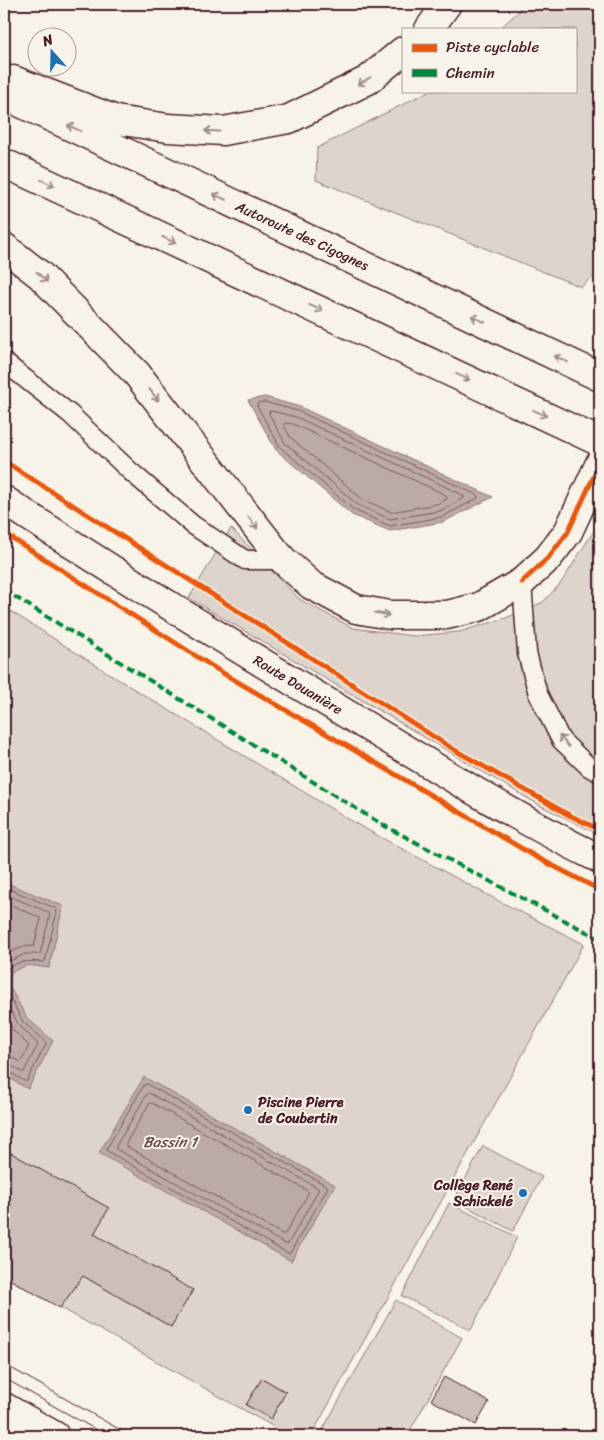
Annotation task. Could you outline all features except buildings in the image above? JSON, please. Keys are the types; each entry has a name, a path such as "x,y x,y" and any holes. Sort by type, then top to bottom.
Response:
{"main road":[{"path":"430,28 447,4"},
{"path":"4,77 116,120 168,128 223,131 289,119 368,80 402,53"},
{"name":"Autoroute des Cigognes","path":"4,95 600,377"},
{"path":"4,162 600,442"},
{"path":"4,247 40,275 137,374 283,560 311,585 356,609 390,615 447,615 479,607 522,582 548,558 568,532 600,462"},
{"name":"Route Douanière","path":"4,500 232,645 441,771 544,831 600,858"},
{"path":"4,1407 55,1436"}],"lane":[{"path":"4,362 70,414 192,525 245,560 283,560"},
{"path":"522,582 527,652 538,694 560,740 589,767 600,773"}],"shaded area":[{"path":"520,4 600,4 600,270 581,287 316,180 317,148 427,92 576,92 576,28 500,28 519,11"},
{"path":"600,516 600,835 539,805 189,598 231,528 299,599 353,628 414,636 459,632 506,618 543,602 561,583 595,529"},
{"name":"Piscine Pierre de Coubertin","path":"4,607 124,683 360,826 497,900 584,944 311,1436 290,1436 4,1276"},
{"path":"483,1146 542,1177 513,1231 454,1200"},
{"path":"449,1203 517,1237 471,1330 402,1296"},
{"path":"396,1300 462,1338 407,1436 319,1436"}],"water":[{"path":"265,397 300,407 493,497 443,522 390,531 352,515 276,450 248,400"},
{"path":"4,882 63,906 49,968 28,965 11,972 9,986 27,1018 53,1041 28,1089 4,1075"},
{"name":"Bassin 1","path":"144,1077 335,1185 291,1261 99,1153"}],"tram line":[{"path":"4,1364 131,1436"},
{"path":"4,1378 107,1436"}],"marked path":[{"path":"4,590 381,824 600,939"}],"cycle path":[{"path":"4,461 453,749 569,815 600,830"},
{"path":"522,582 548,558 568,532 600,463"},
{"path":"4,533 221,672 538,858 600,890"}],"place":[{"name":"Piscine Pierre de Coubertin","path":"248,1110"},
{"name":"Collège René Schickelé","path":"523,1193"}]}
